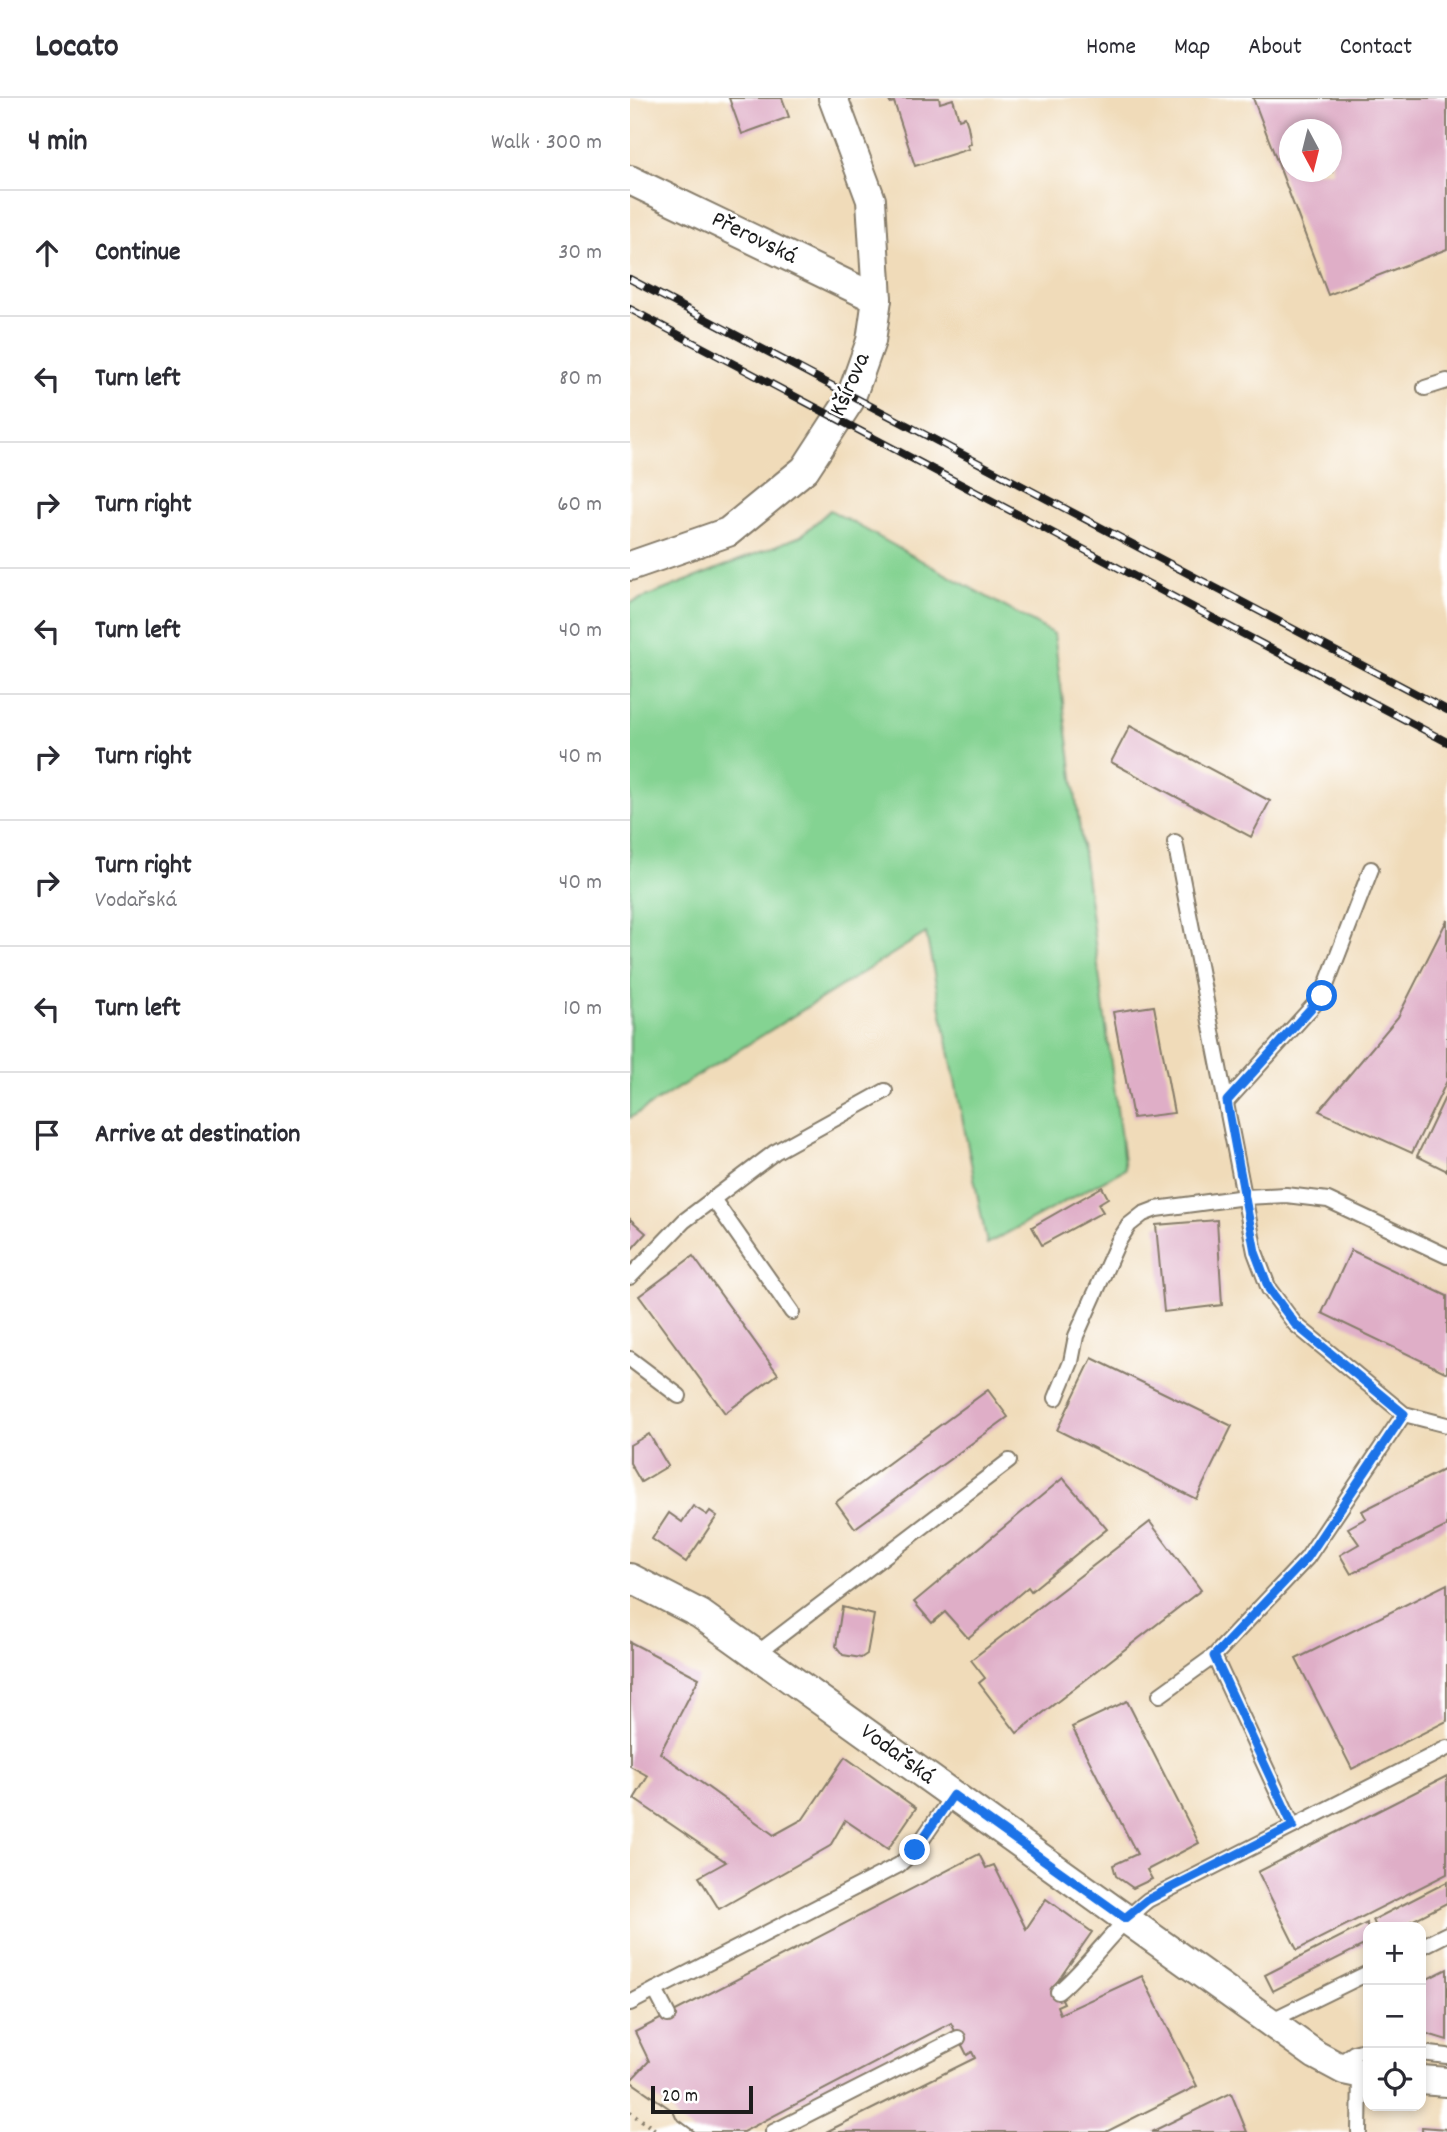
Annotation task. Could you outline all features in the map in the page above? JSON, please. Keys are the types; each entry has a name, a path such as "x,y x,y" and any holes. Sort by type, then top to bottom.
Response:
{"street":[{"name":"Kšírova","path":"630,566 728,531 805,469 850,400 871,341 877,299 871,200 833,98"},
{"name":"Přerovská","path":"630,180 877,299"},
{"name":"Vodařská","path":"630,1578 700,1614 1270,2021 1358,2066"},
{"path":"1426,2080 1447,2082"}],"lane":[{"path":"1425,388 1447,381"},
{"path":"1175,842 1255,1252 1269,1289 1295,1324 1404,1414 1447,1425"},
{"path":"1227,1101 1322,996 1371,869"},
{"path":"630,1277 684,1221 775,1152 885,1091"},
{"path":"1056,1398 1071,1362 1076,1336 1129,1225 1143,1214 1156,1209 1245,1197 1286,1195 1328,1200 1447,1256"},
{"path":"713,1199 792,1312"},
{"path":"630,1359 679,1395"},
{"path":"1160,1695 1214,1656 1307,1558 1404,1414"},
{"path":"756,1654 1009,1461"},
{"path":"1214,1656 1293,1826"},
{"path":"1058,1992 1107,1943 1125,1918 1147,1900 1447,1748"},
{"path":"630,2003 899,1865 915,1850 953,1795"},
{"path":"1426,1944 1447,1934"},
{"path":"1270,2021 1363,1975"},
{"path":"655,1990 668,2015"},
{"path":"773,2132 958,2038"},
{"path":"1426,2054 1447,2056"},
{"path":"1358,2066 1359,2132"}],"path":[{"path":"630,2112 658,2132"}],"green space":[{"path":"830,510 1054,634 1125,1169 987,1244 926,933 630,1118 630,603 801,536"}],"building":[{"path":"729,98 782,98 789,117 742,134"},
{"path":"888,98 939,98 940,103 953,99 959,119 965,117 968,126 971,144 967,145 969,149 915,166 894,102 890,103"},
{"path":"1253,98 1447,98 1447,249 1328,295 1285,182 1342,182 1342,119 1279,119 1279,166"},
{"path":"1130,726 1270,801 1251,837 1111,762"},
{"path":"1447,920 1447,1081 1412,1153 1319,1111 1398,1017"},
{"path":"1154,1006 1174,1113 1133,1118 1113,1012"},
{"path":"1447,1093 1447,1171 1417,1156"},
{"path":"1102,1187 1108,1198 1098,1204 1103,1212 1042,1245 1032,1227"},
{"path":"630,1219 646,1233 630,1251"},
{"path":"1217,1220 1222,1305 1164,1312 1156,1225"},
{"path":"1351,1250 1447,1296 1447,1373 1322,1313"},
{"path":"693,1256 778,1374 725,1413 639,1296"},
{"path":"1092,1358 1232,1426 1196,1499 1057,1430"},
{"path":"988,1390 1008,1417 855,1528 836,1502"},
{"path":"649,1434 668,1466 641,1482 630,1463 630,1445"},
{"path":"1447,1468 1447,1526 1351,1574 1340,1555 1359,1544 1348,1528 1366,1518 1362,1511"},
{"path":"1063,1478 1107,1529 1031,1591 1028,1587 968,1638 945,1612 932,1623 914,1602"},
{"path":"693,1506 707,1515 710,1511 717,1516 686,1562 652,1539 669,1513 682,1522"},
{"path":"1150,1522 1201,1590 1017,1733 979,1683 985,1678 971,1660"},
{"path":"1447,1584 1447,1721 1352,1769 1296,1659"},
{"path":"842,1607 874,1615 867,1654 861,1658 843,1655 836,1646"},
{"path":"630,1642 699,1678 660,1753 774,1835 803,1819 845,1757 916,1808 888,1849 845,1820 830,1846 719,1909 699,1877 726,1862 634,1799 648,1776 630,1766"},
{"path":"1127,1701 1199,1843 1147,1870 1152,1879 1133,1888 1116,1876 1113,1865 1137,1854 1072,1727"},
{"path":"1447,1776 1447,1874 1297,1950 1258,1872"},
{"path":"979,1854 986,1868 994,1865 1026,1929 1046,1899 1092,1932 1055,1985 1064,2003 1057,2006 1060,2014 1142,1976 1197,2086 1106,2132 826,2132 975,2058 972,2052 967,2055 951,2023 743,2132 695,2132 676,2118 673,2111 630,2081 649,2061 635,2032"},
{"path":"1447,1882 1447,1903 1410,1922 1373,1920"},
{"path":"1363,1925 1363,1946 1273,1991 1265,1975"},
{"path":"1447,1969 1447,2040 1426,2034 1426,1980"},
{"path":"1231,2093 1247,2132 1151,2132"},
{"path":"1422,2127 1447,2129 1447,2132 1422,2132"}],"railway":[{"path":"630,279 1447,710"},
{"path":"630,309 1447,742"}],"route":[{"path":"915,1850 953,1795 1125,1918 1147,1900 1293,1826 1214,1656 1307,1558 1338,1517 1404,1414 1295,1324 1269,1289 1255,1252 1227,1101 1322,996"}]}
